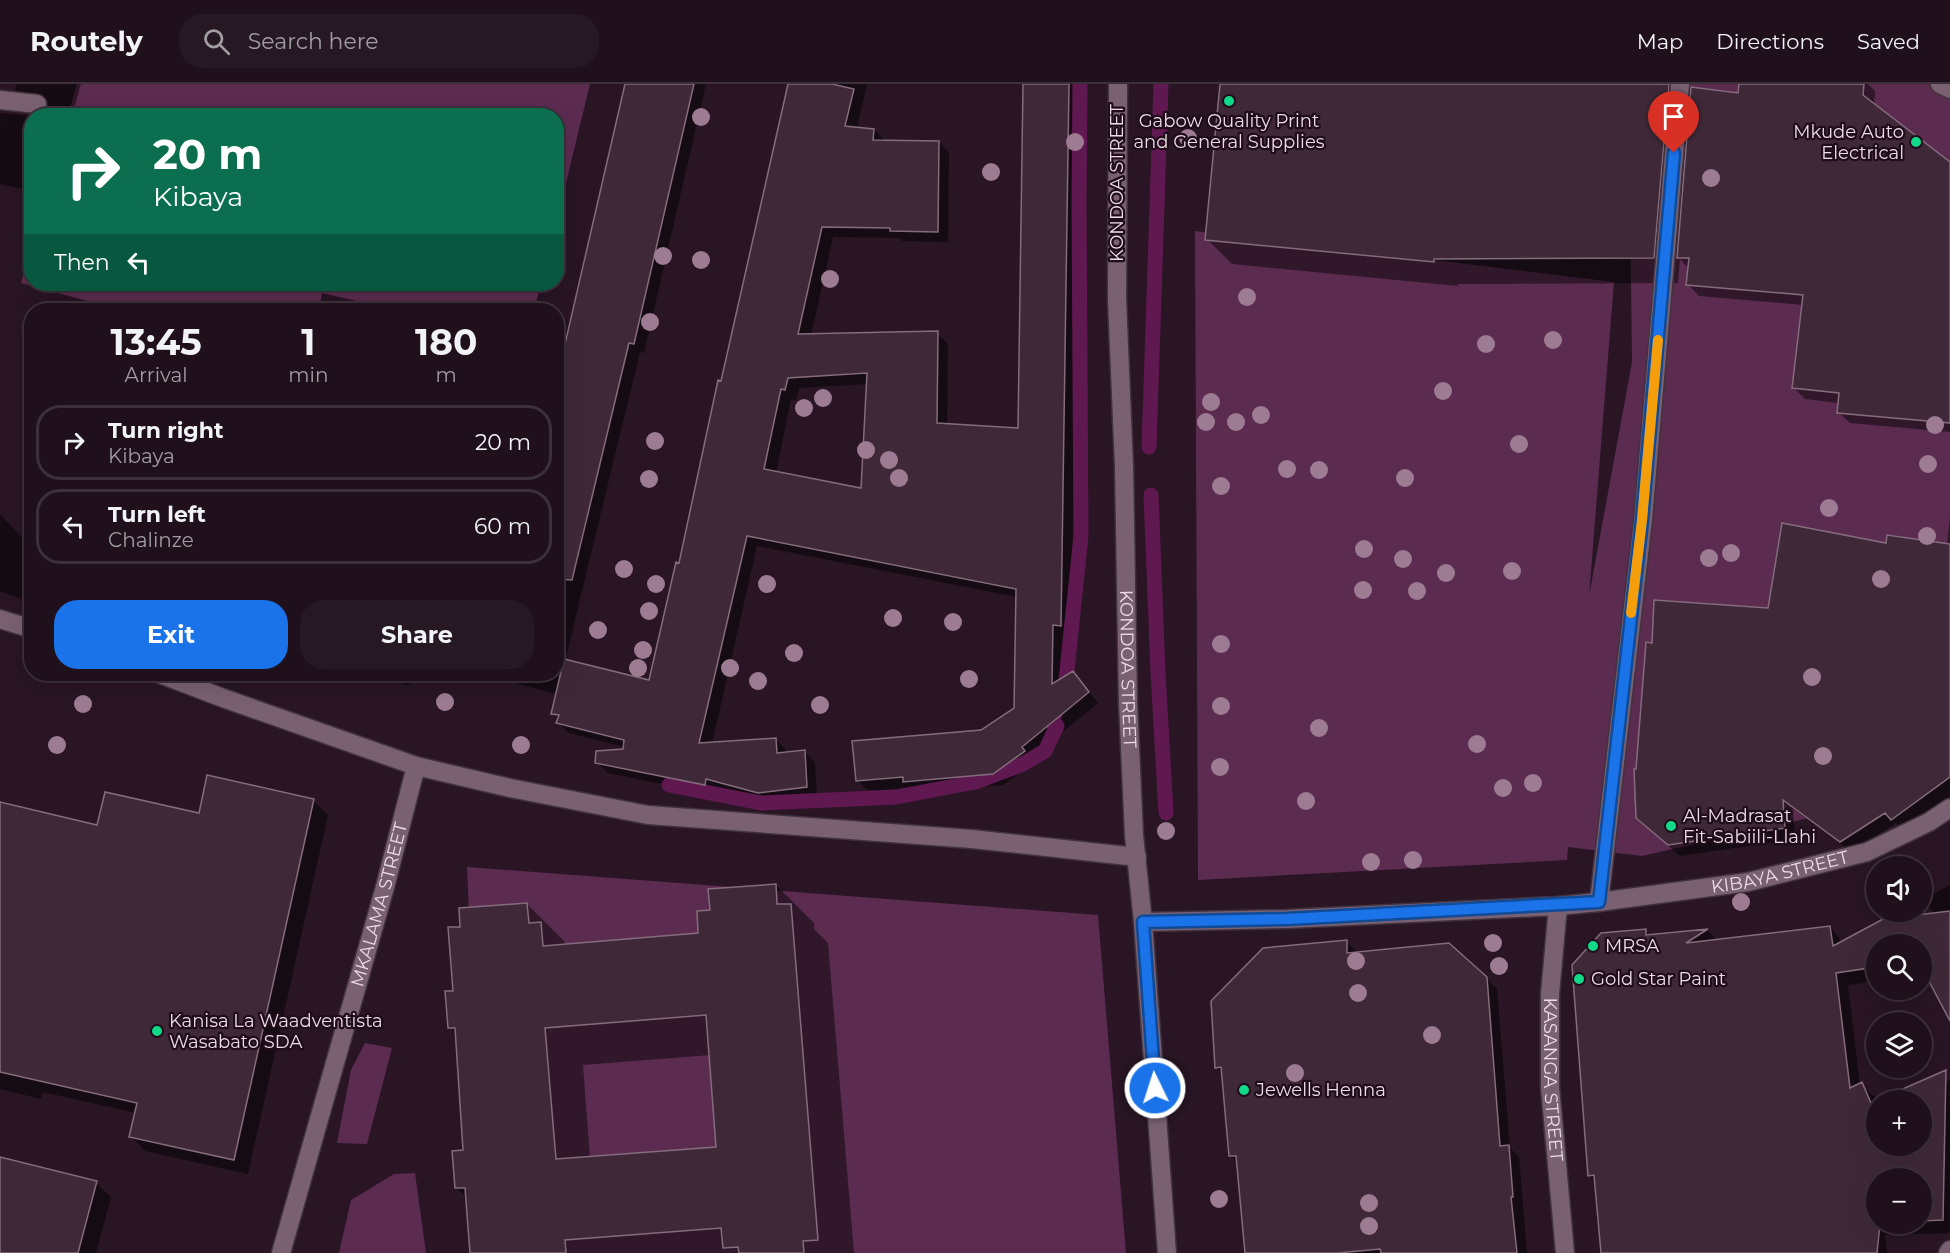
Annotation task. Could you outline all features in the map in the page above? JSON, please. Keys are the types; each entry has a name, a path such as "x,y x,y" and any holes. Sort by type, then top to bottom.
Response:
{"street":[{"name":"KONDOA STREET","path":"1118,84 1117,299 1124,466 1128,703 1137,857 1167,1253"},
{"path":"1599,902 1642,520 1680,84"},
{"path":"1940,84 1950,89"},
{"path":"0,100 37,104"},
{"path":"0,619 24,626"},
{"path":"178,681 416,766 510,788 648,815 972,838 1137,857"},
{"name":"MKALAMA STREET","path":"281,1253 385,887 416,766"},
{"name":"KIBAYA STREET","path":"1143,922 1287,919 1558,906 1748,882 1867,852 1929,822 1950,808"},
{"name":"KASANGA STREET","path":"1558,906 1550,994 1550,1087 1565,1253"}],"shaded area":[{"path":"77,84 590,84 564,191 564,108 70,108"},
{"path":"1615,84 1950,84 1950,751 1844,810 1642,856 1568,847 1567,860 1198,880 1195,231 1614,282 1589,596 1632,362 1629,114"},
{"path":"51,291 539,291 536,303 366,303 322,293 320,303 95,303"},
{"path":"467,867 1098,915 1126,1253 484,1253"},
{"path":"365,1043 392,1048 367,1144 337,1143 351,1070"},
{"path":"415,1173 426,1253 339,1253 351,1200 394,1174"}],"building":[{"path":"625,84 694,84 634,344 629,343 572,580 564,580 564,348"},
{"path":"788,84 832,84 854,89 845,126 874,129 873,140 939,141 938,232 890,231 890,228 822,227 798,334 938,331 937,423 1018,428 1023,84 1069,84 1061,626 1053,625 1052,684 1073,671 1089,692 1022,747 1025,751 993,774 903,782 903,777 856,781 852,741 981,730 1014,708 1016,589 747,536 699,743 776,738 777,753 805,750 807,787 758,793 706,779 705,785 595,763 596,751 623,749 624,740 556,723 559,715 551,714 559,681 564,681 564,659 649,680 676,562 679,563 718,380 721,381","holes":["867,373 861,488 764,469 781,389 785,390 788,378"]},
{"path":"1220,84 1669,84 1654,258 1434,259 1434,262 1205,240"},
{"path":"1739,84 1864,84 1863,95 1950,162 1950,423 1837,413 1839,393 1792,388 1803,295 1686,285 1689,258 1677,258 1691,87 1738,93"},
{"path":"1782,523 1886,543 1887,535 1950,544 1950,777 1891,820 1885,813 1840,842 1783,800 1785,828 1668,845 1636,818 1634,769 1636,769 1646,642 1652,643 1654,600 1768,608"},
{"path":"207,775 314,799 234,1160 129,1137 137,1103 0,1072 0,802 97,825 105,792 199,813"},
{"path":"776,884 777,904 791,904 818,1240 803,1241 804,1253 739,1253 738,1247 723,1248 721,1228 565,1240 566,1253 470,1253 465,1188 455,1188 452,1151 463,1150 455,1028 448,1028 445,991 453,991 448,927 460,927 459,908 527,903 529,923 541,922 543,946 698,933 697,911 710,910 708,889","holes":["706,1015 716,1147 556,1159 545,1028"]},
{"path":"1950,911 1950,1021 1932,987 1932,934 1866,934 1866,968 1836,973 1850,1088 1862,1082 1866,1091 1866,1156 1932,1156 1932,1090 1901,1090 1946,1070 1943,1220 1932,1221 1932,1168 1866,1168 1866,1234 1879,1234 1877,1253 1601,1253 1594,1175 1588,1176 1572,965 1601,933 1646,929 1646,935 1708,929 1686,943 1830,926 1833,946 1877,922 1932,922 1932,913"},
{"path":"1347,940 1347,953 1449,943 1487,977 1500,1146 1509,1145 1513,1197 1511,1197 1517,1253 1381,1253 1380,1249 1338,1253 1245,1253 1236,1156 1229,1156 1221,1067 1215,1068 1211,1001 1263,948"},
{"path":"0,1157 97,1181 78,1253 0,1253"}],"waterway":[{"path":"669,785 761,803 896,797 976,782 1023,764 1045,751 1057,726 1052,723 1066,680 1081,536 1080,84"},
{"path":"1149,447 1161,84"},
{"path":"1151,495 1166,813"}],"slow traffic":[{"path":"1631,613 1658,340"}],"place":[{"name":"Gabow Quality Print and General Supplies","path":"1229,101"},
{"name":"Mkude Auto Electrical","path":"1916,142"},
{"name":"Al-Madrasat Fit-Sabiili-Llahi","path":"1671,826"},
{"name":"MRSA","path":"1593,946"},
{"name":"Gold Star Paint","path":"1579,979"},
{"name":"Kanisa La Waadventista Wasabato SDA","path":"157,1031"},
{"name":"Jewells Henna","path":"1244,1090"}],"route":[{"path":"1155,1088 1143,922 1287,919 1599,902 1642,520 1674,153"}]}
